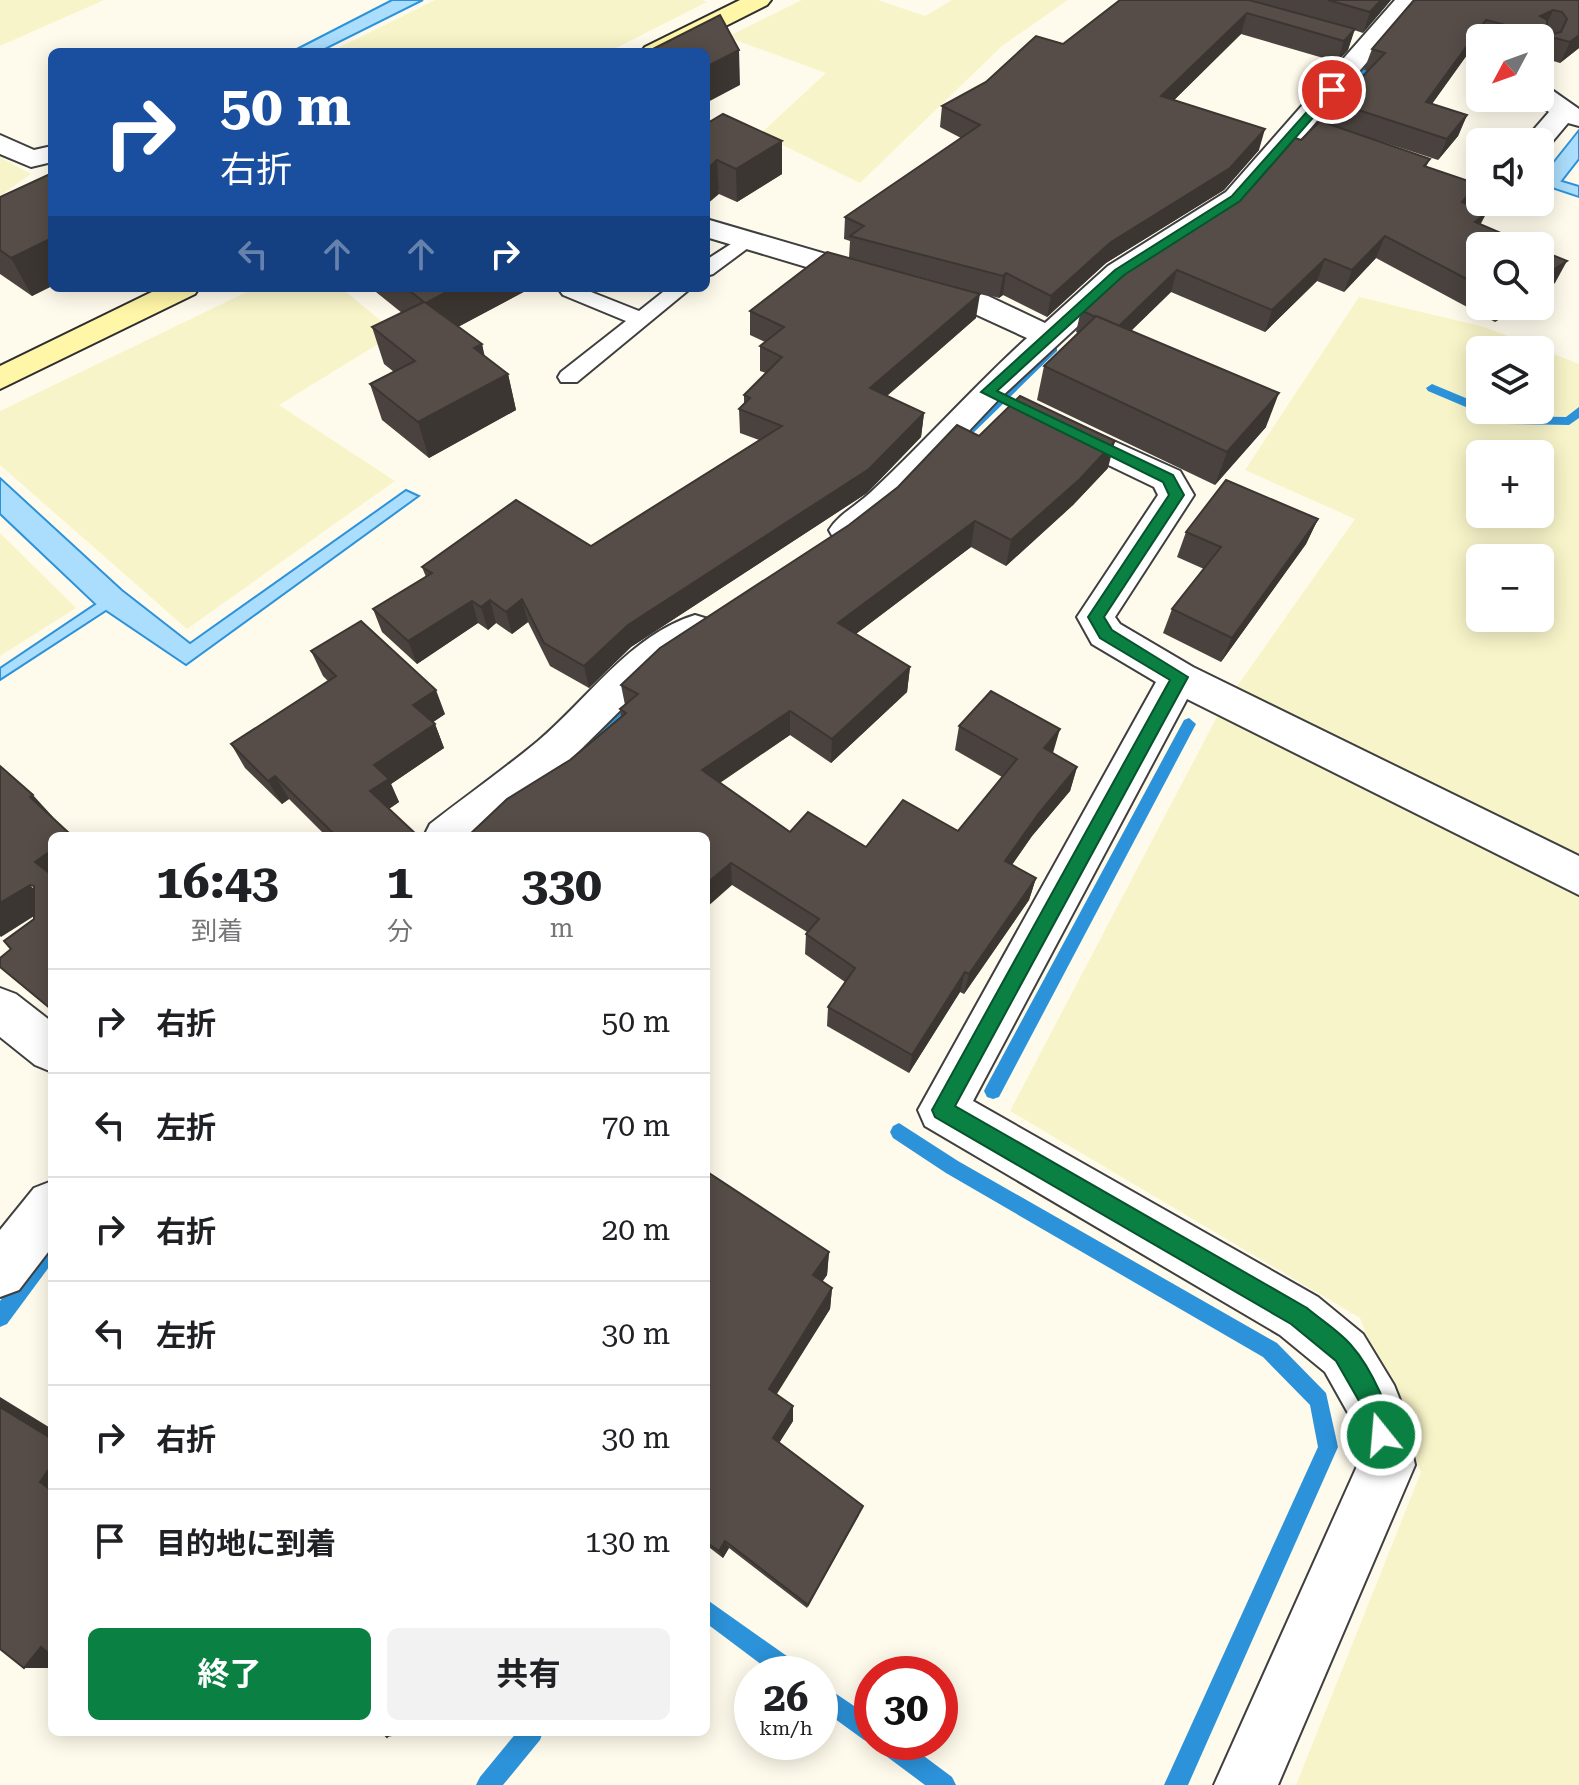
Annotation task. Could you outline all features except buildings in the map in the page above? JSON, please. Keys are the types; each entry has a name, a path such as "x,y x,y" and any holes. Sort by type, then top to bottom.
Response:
{"main road":[{"path":"662,48 759,0"},
{"path":"0,379 176,292"}],"street":[{"path":"821,547 1011,404 1048,336 1119,272 1236,198 1313,130 1367,44 1408,0"},
{"path":"1336,36 1367,44"},
{"path":"1554,101 1571,115 1554,128"},
{"path":"0,143 31,159 48,155"},
{"path":"710,229 977,303 1048,336"},
{"path":"1011,404 1168,479 1176,495 1096,617 1106,634 1179,677 1579,877"},
{"path":"450,832 553,752 647,660 724,610"},
{"path":"1179,677 942,1110 1299,1316 1344,1353 1374,1405 1387,1465 1246,1785"},
{"path":"0,1009 48,1047"},
{"path":"0,1271 48,1211"}],"lane":[{"path":"710,267 745,241"},
{"path":"572,292 640,319"},
{"path":"569,377 676,292"}],"shaded area":[{"path":"0,0 104,0 0,46"},
{"path":"435,0 707,2 616,48 338,48"},
{"path":"802,0 878,0 925,16 952,0 1068,0 1002,46 860,183 760,134 826,73 727,37"},
{"path":"0,157 31,174 0,196"},
{"path":"247,292 346,292 396,333 279,405 395,481 187,629 0,465 0,411"},
{"path":"1359,297 1484,327 1507,336 1466,336 1466,424 1554,424 1554,354 1579,364 1579,1785 1296,1785 1421,1472 1360,1318 1010,1111 1221,709 1355,519 1245,470"},
{"path":"0,533 76,608 0,656"}],"water":[{"path":"392,0 423,0 327,48 299,48"},
{"path":"1579,130 1579,159 1562,181 1579,186 1579,197 1554,189 1554,161"},
{"path":"0,478 122,590 190,643 406,490 419,496 186,665 106,611 0,680 0,668 95,604 0,514"}],"waterway":[{"path":"1309,136 1380,54"},
{"path":"961,438 1053,348"},
{"path":"1432,388 1466,403"},
{"path":"1554,421 1569,421 1579,411"},
{"path":"589,747 633,700"},
{"path":"993,1091 1189,724"},
{"path":"899,1132 952,1167 1270,1350 1319,1400 1328,1447 1176,1785"},
{"path":"0,1317 48,1252"},
{"path":"710,1613 769,1656"},
{"path":"838,1707 854,1719"},
{"path":"488,1785 529,1736"},
{"path":"910,1760 944,1785"}],"route":[{"path":"1332,90 1236,198 1119,272 987,392 1168,479 1176,495 1096,617 1106,634 1179,677 942,1110 1299,1316 1344,1353 1374,1405 1381,1435"}]}
